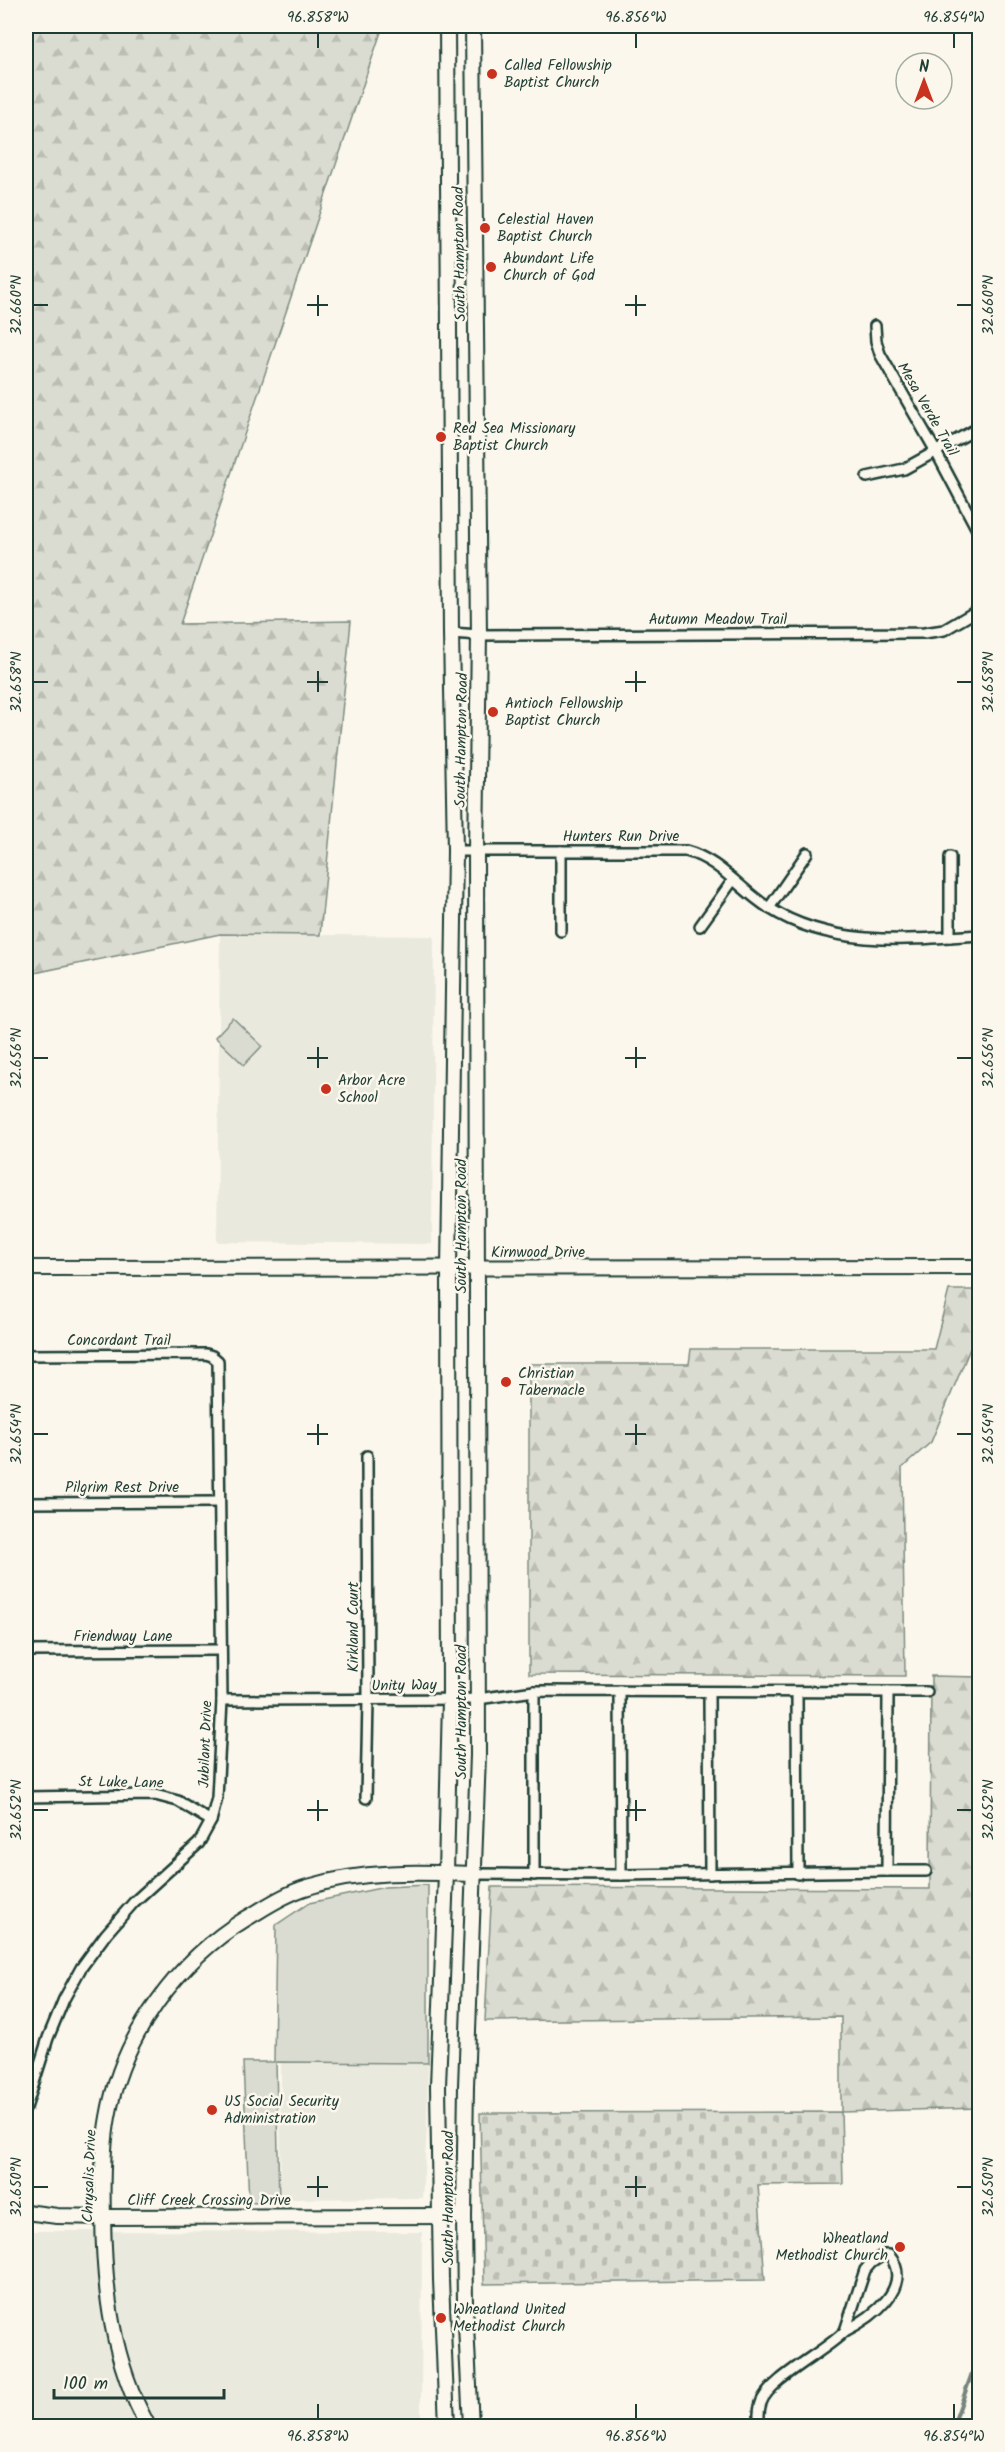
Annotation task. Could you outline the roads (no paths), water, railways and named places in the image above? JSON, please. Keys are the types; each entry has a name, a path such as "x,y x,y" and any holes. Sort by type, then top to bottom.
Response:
{"main road":[{"name":"South Hampton Road","path":"447,26 454,851 449,1269 450,1699 438,2086 441,2291 447,2427"},
{"name":"South Hampton Road","path":"471,2427 465,2305 464,2216 465,2086 474,1874 478,1699 476,851 479,635 473,26"},
{"path":"448,225 475,225"},
{"path":"449,342 476,343"},
{"name":"Kirnwood Drive","path":"26,1268 980,1267"},
{"name":"Chrysalis Drive","path":"148,2427 134,2401 118,2357 104,2274 103,2217 104,2145 108,2115 129,2051 149,2014 190,1963 229,1930 265,1907 306,1887 347,1877 401,1872 474,1874"},
{"path":"438,2086 465,2086"},
{"name":"Cliff Creek Crossing Drive","path":"26,2212 57,2216 103,2217 464,2216"}],"street":[{"name":"Mesa Verde Trail","path":"875,326 880,354 980,535"},
{"path":"867,477 904,469 980,427"},
{"name":"Autumn Meadow Trail","path":"451,633 479,635 924,633 944,630 980,609"},
{"name":"Hunters Run Drive","path":"454,851 686,851 702,855 769,908 809,928 840,936 893,940 980,935"},
{"path":"561,851 561,931"},
{"path":"769,908 807,853"},
{"path":"950,857 950,937"},
{"path":"700,926 733,880"},
{"name":"Concordant Trail","path":"26,1356 206,1354 212,1356"},
{"name":"Jubilant Drive","path":"26,2108 48,2038 64,1999 81,1968 134,1902 192,1852 211,1821 219,1788 222,1701 218,1502 219,1367 218,1361 212,1356"},
{"name":"Kirkland Court","path":"366,1798 367,1456"},
{"name":"Pilgrim Rest Drive","path":"26,1503 218,1502"},
{"name":"Friendway Lane","path":"26,1651 220,1650"},
{"path":"534,1691 534,1875"},
{"name":"Unity Way","path":"222,1701 478,1699 534,1691 927,1692"},
{"path":"620,1691 621,1875"},
{"path":"797,1692 798,1874"},
{"path":"887,1871 888,1692"},
{"path":"709,1693 710,1874"},
{"name":"St Luke Lane","path":"26,1797 155,1796 178,1801 211,1821"},
{"path":"474,1874 798,1874 926,1871"},
{"path":"759,2427 760,2405 771,2388 824,2350 845,2331 866,2321 888,2298 896,2269 889,2255 876,2258 865,2271 845,2331"}],"waterway":[{"path":"953,2426 980,2351"}],"place":[{"name":"Called Fellowship Baptist Church","path":"492,74"},
{"name":"Celestial Haven Baptist Church","path":"485,228"},
{"name":"Abundant Life Church of God","path":"491,267"},
{"name":"Red Sea Missionary Baptist Church","path":"441,437"},
{"name":"Antioch Fellowship Baptist Church","path":"493,712"},
{"name":"Arbor Acre School","path":"326,1089"},
{"name":"Christian Tabernacle","path":"506,1382"},
{"name":"US Social Security Administration","path":"212,2110"},
{"name":"Wheatland Methodist Church","path":"900,2247"},
{"name":"Wheatland United Methodist Church","path":"441,2318"}]}
